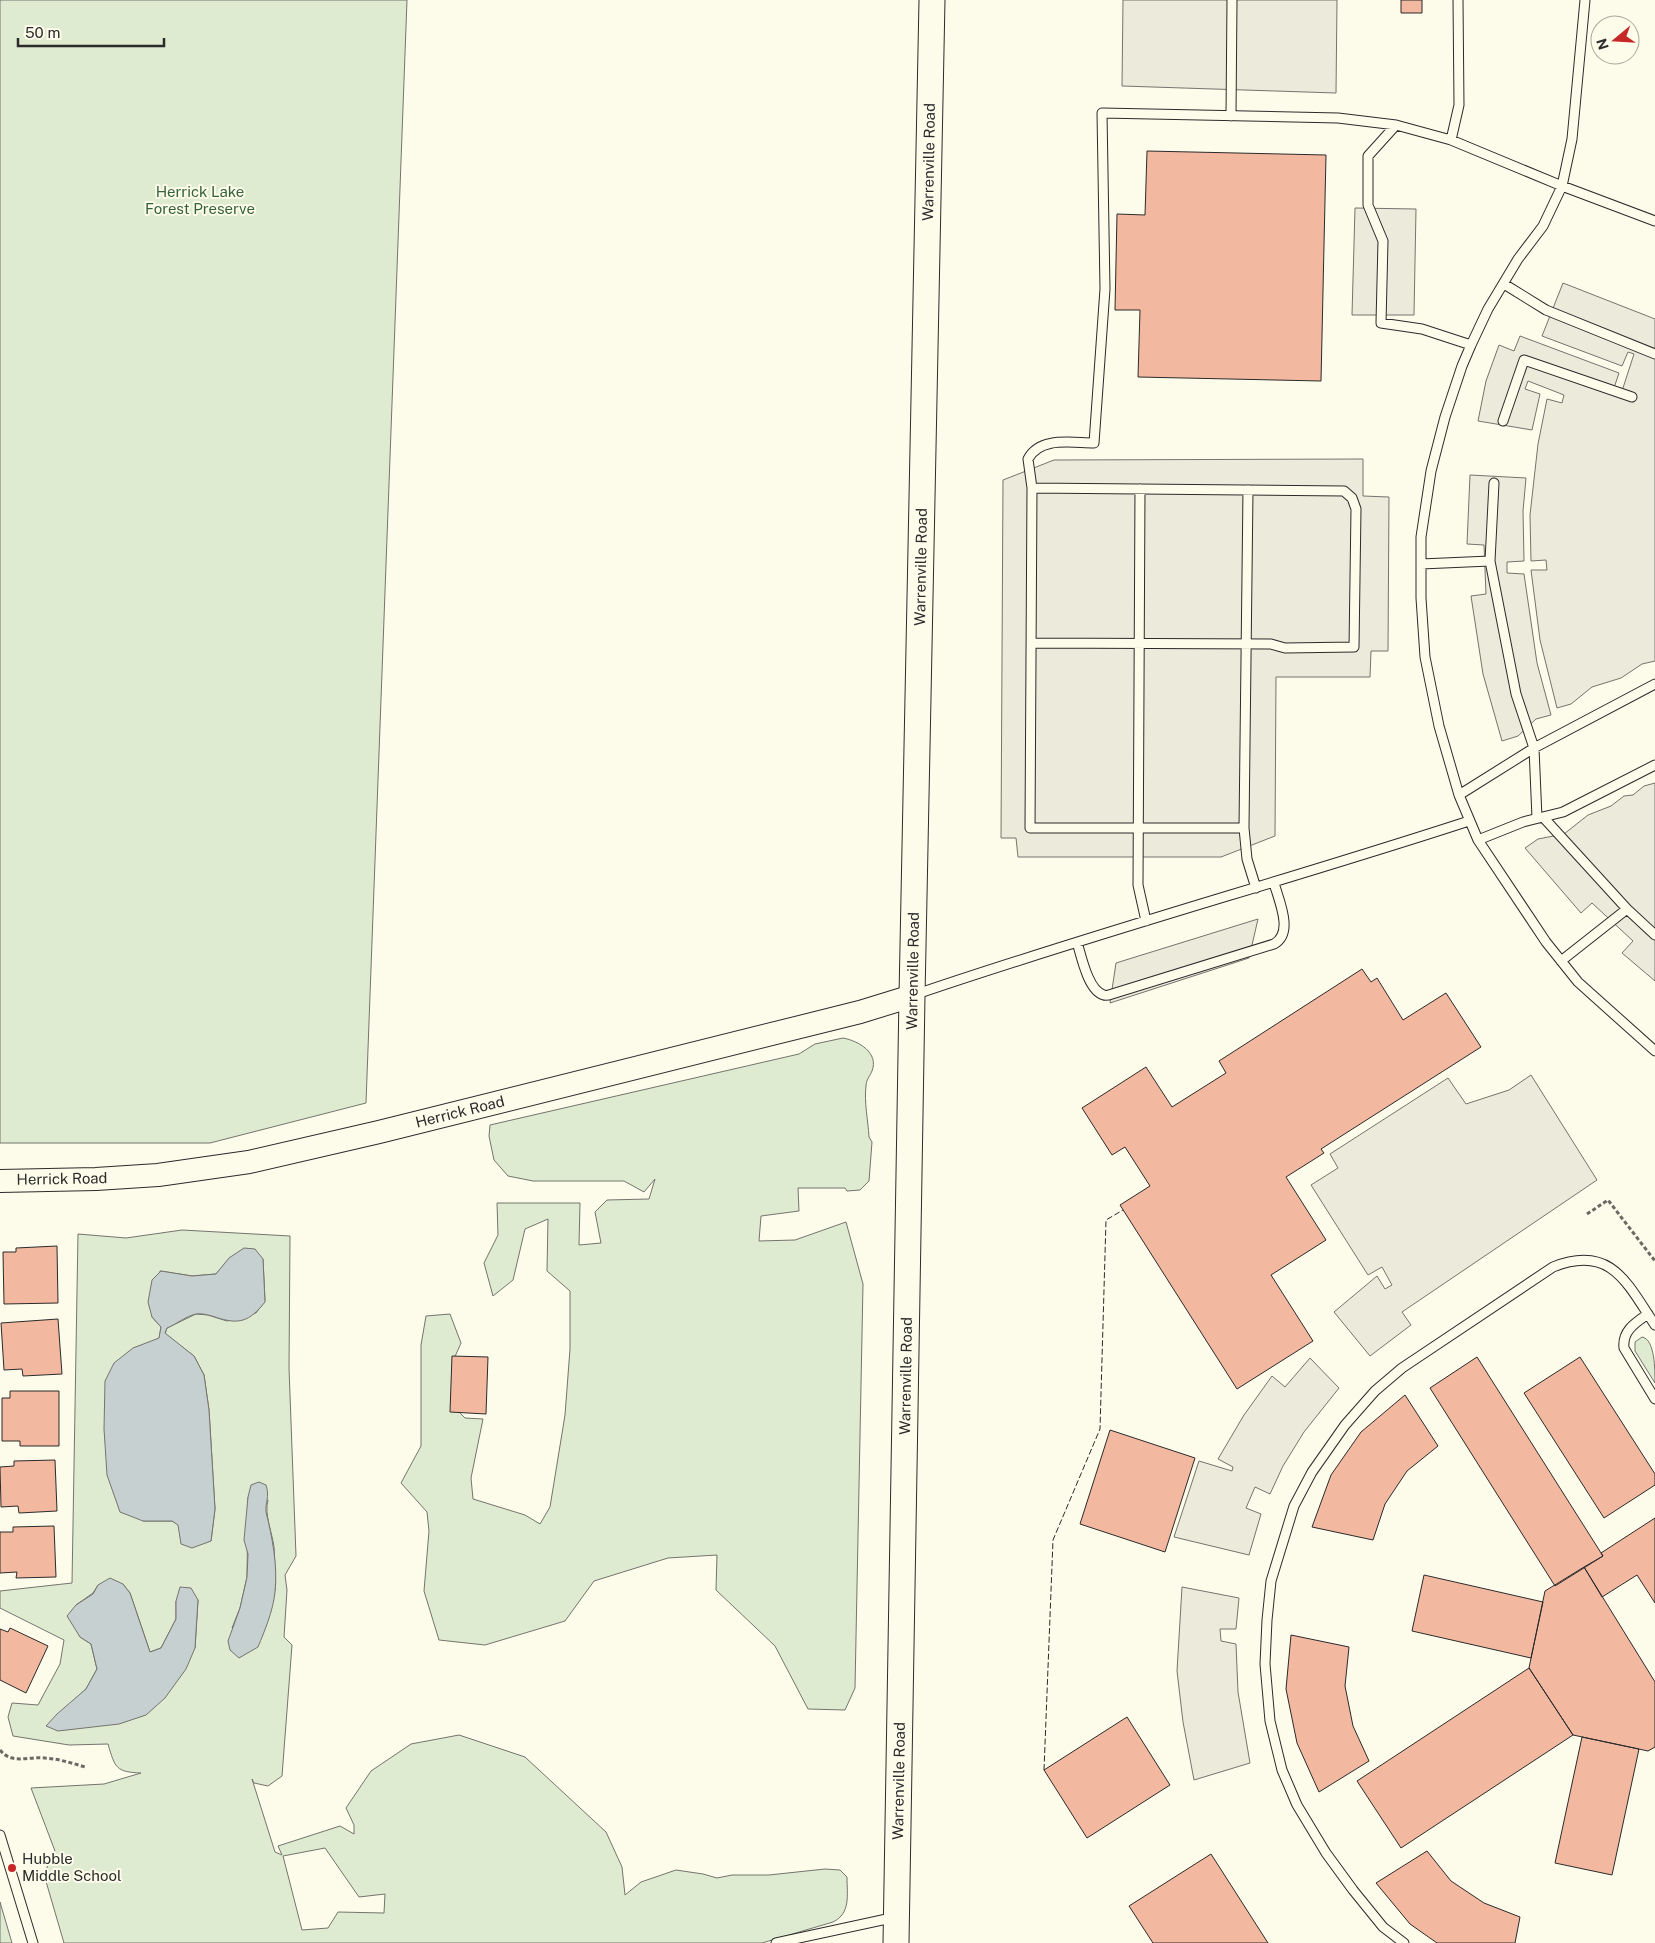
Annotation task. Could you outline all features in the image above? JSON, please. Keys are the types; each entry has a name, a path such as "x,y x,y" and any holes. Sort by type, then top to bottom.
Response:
{"main road":[{"name":"Warrenville Road","path":"896,1943 912,996 932,0"}],"street":[{"name":"Herrick Road","path":"0,1181 96,1179 158,1175 258,1160 388,1130 860,1012 912,996"}],"lane":[{"path":"1231,116 1232,0"},
{"path":"1451,140 1459,106 1458,0"},
{"path":"1585,0 1572,139 1562,186 1543,226 1518,259 1488,309 1462,366 1431,471 1421,537 1425,657 1439,726 1459,795 1478,840 1518,901 1578,982 1655,1052"},
{"path":"1244,828 1030,828 1032,488 1028,459 1036,448 1045,444 1094,444 1105,289 1102,113 1338,118 1396,125 1451,140 1562,186 1655,221"},
{"path":"1396,125 1368,156 1368,205 1383,241 1381,323 1422,329 1472,345"},
{"path":"1504,284 1546,310 1655,354"},
{"path":"1504,421 1524,360 1632,397"},
{"path":"1494,484 1490,562 1516,694 1534,748 1540,817 1627,909 1655,935"},
{"path":"1031,643 1271,644 1285,648 1354,648 1356,509 1352,498 1344,491 1032,488"},
{"path":"1140,488 1138,885 1146,921"},
{"path":"1248,490 1244,828 1247,859 1256,888"},
{"path":"1421,564 1490,562"},
{"path":"1459,795 1534,748 1655,684"},
{"path":"1478,840 1523,822 1563,812 1655,765"},
{"path":"912,996 1077,942 1274,883 1470,821"},
{"path":"1077,942 1089,980 1096,990 1103,995 1112,994 1274,944 1280,940 1284,933 1284,922 1274,883"},
{"path":"1561,961 1627,909"},
{"path":"1404,1943 1383,1927 1326,1853 1297,1805 1282,1770 1270,1721 1266,1664 1267,1620 1271,1581 1294,1506 1312,1472 1328,1448 1375,1391 1402,1368 1433,1346 1553,1267 1576,1260 1587,1259 1602,1263 1623,1279 1655,1325"},
{"path":"1648,1314 1627,1331 1623,1340 1624,1348 1655,1400"},
{"path":"0,1835 33,1943"},
{"path":"776,1943 896,1917"}],"path":[{"path":"1587,1214 1608,1200 1655,1261"},
{"path":"0,1750 4,1755 12,1759 42,1758 85,1767"}],"green space":[{"name":"Herrick Lake Forest Preserve","path":"0,0 407,0 366,1103 210,1143 0,1143"},
{"path":"843,1038 861,1045 870,1053 873,1059 872,1071 867,1082 866,1092 869,1137 872,1142 869,1181 860,1190 847,1191 845,1188 798,1188 799,1211 761,1216 759,1241 795,1240 846,1222 863,1284 855,1688 845,1710 808,1709 775,1646 716,1590 717,1555 668,1558 594,1581 565,1621 485,1645 439,1640 424,1591 429,1531 427,1512 401,1483 421,1446 421,1345 426,1316 450,1314 461,1343 453,1361 454,1407 465,1418 483,1419 471,1478 473,1499 525,1515 540,1524 550,1507 565,1415 570,1349 570,1291 547,1271 548,1219 525,1229 513,1280 493,1296 484,1263 498,1235 497,1203 580,1203 579,1245 601,1243 595,1212 607,1200 649,1199 655,1179 644,1192 624,1181 533,1181 508,1176 494,1160 489,1136 490,1125 799,1054 815,1044"},
{"path":"182,1230 290,1236 289,1368 296,1556 285,1575 287,1590 284,1637 292,1645 282,1776 268,1786 254,1783 252,1779 275,1852 282,1855 278,1846 340,1826 354,1834 354,1825 346,1808 371,1771 411,1744 459,1735 525,1757 606,1832 622,1867 625,1895 641,1882 676,1870 717,1878 732,1875 769,1875 825,1869 840,1870 847,1877 847,1903 843,1914 833,1922 762,1943 64,1943 45,1878 48,1863 55,1851 31,1788 104,1784 141,1773 121,1770 113,1759 108,1744 69,1745 13,1736 8,1717 12,1703 38,1705 60,1664 64,1640 0,1608 0,1591 72,1583 78,1234 126,1238","holes":["229,1259 263,1259 265,1301 256,1313 227,1321 208,1315 196,1314 167,1328 165,1334 194,1356 204,1375 209,1410 215,1509 211,1541 172,1521 143,1521 134,1348 159,1339 161,1327 152,1317 160,1271 192,1276 216,1274","248,1497 268,1500 268,1517 274,1547 275,1591 232,1628 240,1608 247,1577","123,1584 130,1593 150,1652 161,1648 176,1619 176,1601 198,1600 195,1648 74,1700 86,1689 97,1669 91,1644 80,1637 76,1605 93,1593 98,1585","325,1848 359,1897 385,1894 384,1913 338,1912 328,1928 302,1930 283,1856"]},
{"path":"1642,1337 1650,1343 1652,1349 1655,1383 1635,1351 1635,1342"},
{"path":"0,1902 12,1943 0,1943"}],"shaded area":[{"path":"1123,0 1337,0 1336,93 1122,86"},
{"path":"1355,208 1416,209 1414,315 1352,315"},
{"path":"1563,283 1655,319 1655,661 1642,664 1621,678 1592,687 1571,704 1557,708 1540,640 1531,570 1547,570 1546,560 1531,561 1530,515 1538,444 1547,399 1562,403 1564,395 1528,381 1525,389 1540,394 1532,430 1478,421 1486,381 1499,345 1514,351 1520,336 1619,373 1614,388 1622,391 1634,354 1628,352 1622,366 1542,336"},
{"path":"1363,459 1363,496 1389,497 1388,651 1371,651 1370,677 1276,677 1275,836 1221,857 1018,857 1016,838 1001,838 1003,480 1054,460"},
{"path":"1470,475 1526,478 1523,511 1524,561 1507,562 1507,573 1524,574 1537,663 1551,715 1536,719 1518,736 1502,741 1483,674 1471,596 1486,594 1484,545 1467,544"},
{"path":"1655,783 1655,981 1622,953 1633,941 1592,903 1581,913 1525,848 1538,839 1564,834 1588,815 1611,806 1624,796 1633,795 1644,786"},
{"path":"1258,919 1249,958 1110,1003 1116,963"},
{"path":"1531,1075 1597,1180 1402,1312 1411,1325 1370,1356 1334,1312 1377,1276 1385,1289 1392,1285 1382,1267 1368,1275 1311,1185 1338,1168 1330,1154 1448,1078 1466,1104 1509,1090"},
{"path":"244,1248 255,1249 263,1259 265,1302 259,1309 248,1318 237,1321 205,1314 196,1314 167,1328 165,1333 194,1356 204,1375 209,1410 215,1509 211,1541 192,1548 181,1544 178,1525 172,1521 143,1521 120,1512 107,1475 104,1429 105,1381 114,1363 133,1348 159,1338 161,1327 152,1317 148,1302 152,1280 161,1271 192,1276 216,1274 229,1258"},
{"path":"1310,1358 1339,1388 1304,1432 1283,1466 1270,1494 1255,1487 1246,1508 1261,1514 1249,1555 1174,1537 1199,1461 1232,1471 1233,1467 1218,1459 1244,1415 1272,1376 1285,1387"},
{"path":"259,1482 266,1485 267,1489 266,1512 275,1562 275,1592 271,1613 258,1647 239,1658 230,1650 228,1641 240,1608 247,1577 248,1554 244,1540 248,1497 251,1485"},
{"path":"110,1578 123,1584 130,1593 150,1652 161,1648 176,1619 176,1601 180,1587 191,1588 198,1600 195,1648 186,1669 165,1698 146,1715 119,1724 58,1731 46,1726 86,1689 97,1669 91,1644 80,1637 67,1616 76,1605 93,1594 98,1585"},
{"path":"1182,1587 1239,1598 1236,1629 1220,1629 1221,1641 1236,1644 1238,1692 1250,1763 1194,1780 1183,1722 1177,1671"}],"building":[{"path":"1401,0 1422,0 1422,13 1401,13"},
{"path":"1147,151 1326,155 1321,381 1138,377 1140,310 1115,310 1117,214 1145,215"},
{"path":"1362,969 1371,982 1377,978 1403,1020 1446,993 1481,1047 1321,1149 1324,1153 1286,1177 1326,1240 1271,1275 1313,1341 1237,1389 1120,1205 1150,1186 1125,1147 1112,1155 1082,1108 1146,1067 1172,1107 1226,1073 1219,1061"},
{"path":"57,1246 58,1303 4,1304 3,1252 16,1252 16,1248"},
{"path":"58,1319 62,1374 23,1376 22,1369 4,1370 1,1323"},
{"path":"452,1356 488,1357 486,1414 450,1412"},
{"path":"1477,1357 1603,1556 1555,1586 1430,1388"},
{"path":"1580,1357 1655,1474 1655,1485 1604,1518 1524,1393"},
{"path":"10,1391 59,1391 59,1446 20,1446 20,1441 2,1441 2,1398 10,1398"},
{"path":"1405,1395 1438,1446 1407,1471 1385,1504 1373,1540 1312,1527 1331,1475 1361,1432"},
{"path":"1110,1430 1195,1458 1165,1552 1080,1524"},
{"path":"55,1460 57,1511 19,1513 18,1506 1,1507 0,1467 14,1466 14,1461"},
{"path":"1655,1518 1655,1603 1637,1575 1602,1597 1584,1567 1603,1556 1601,1553"},
{"path":"54,1526 56,1577 16,1578 17,1572 0,1573 0,1532 13,1532 13,1527"},
{"path":"1584,1567 1655,1682 1655,1747 1648,1751 1573,1735 1529,1668 1545,1591"},
{"path":"1424,1575 1543,1602 1531,1658 1412,1631"},
{"path":"10,1628 48,1646 26,1693 0,1680 0,1629 8,1632"},
{"path":"1291,1635 1349,1647 1345,1686 1353,1726 1369,1761 1319,1792 1297,1743 1286,1689"},
{"path":"1529,1668 1573,1735 1401,1848 1357,1781"},
{"path":"1127,1717 1170,1785 1087,1838 1044,1770"},
{"path":"1582,1737 1639,1749 1612,1875 1555,1863"},
{"path":"1427,1851 1451,1881 1484,1903 1520,1917 1515,1943 1437,1943 1410,1924 1376,1883"},
{"path":"1211,1854 1268,1943 1153,1943 1129,1906"}],"fence":[{"path":"1044,1770 1053,1540 1100,1429 1106,1220 1123,1210"}],"place":[{"name":"Hubble Middle School","path":"12,1868"}]}
